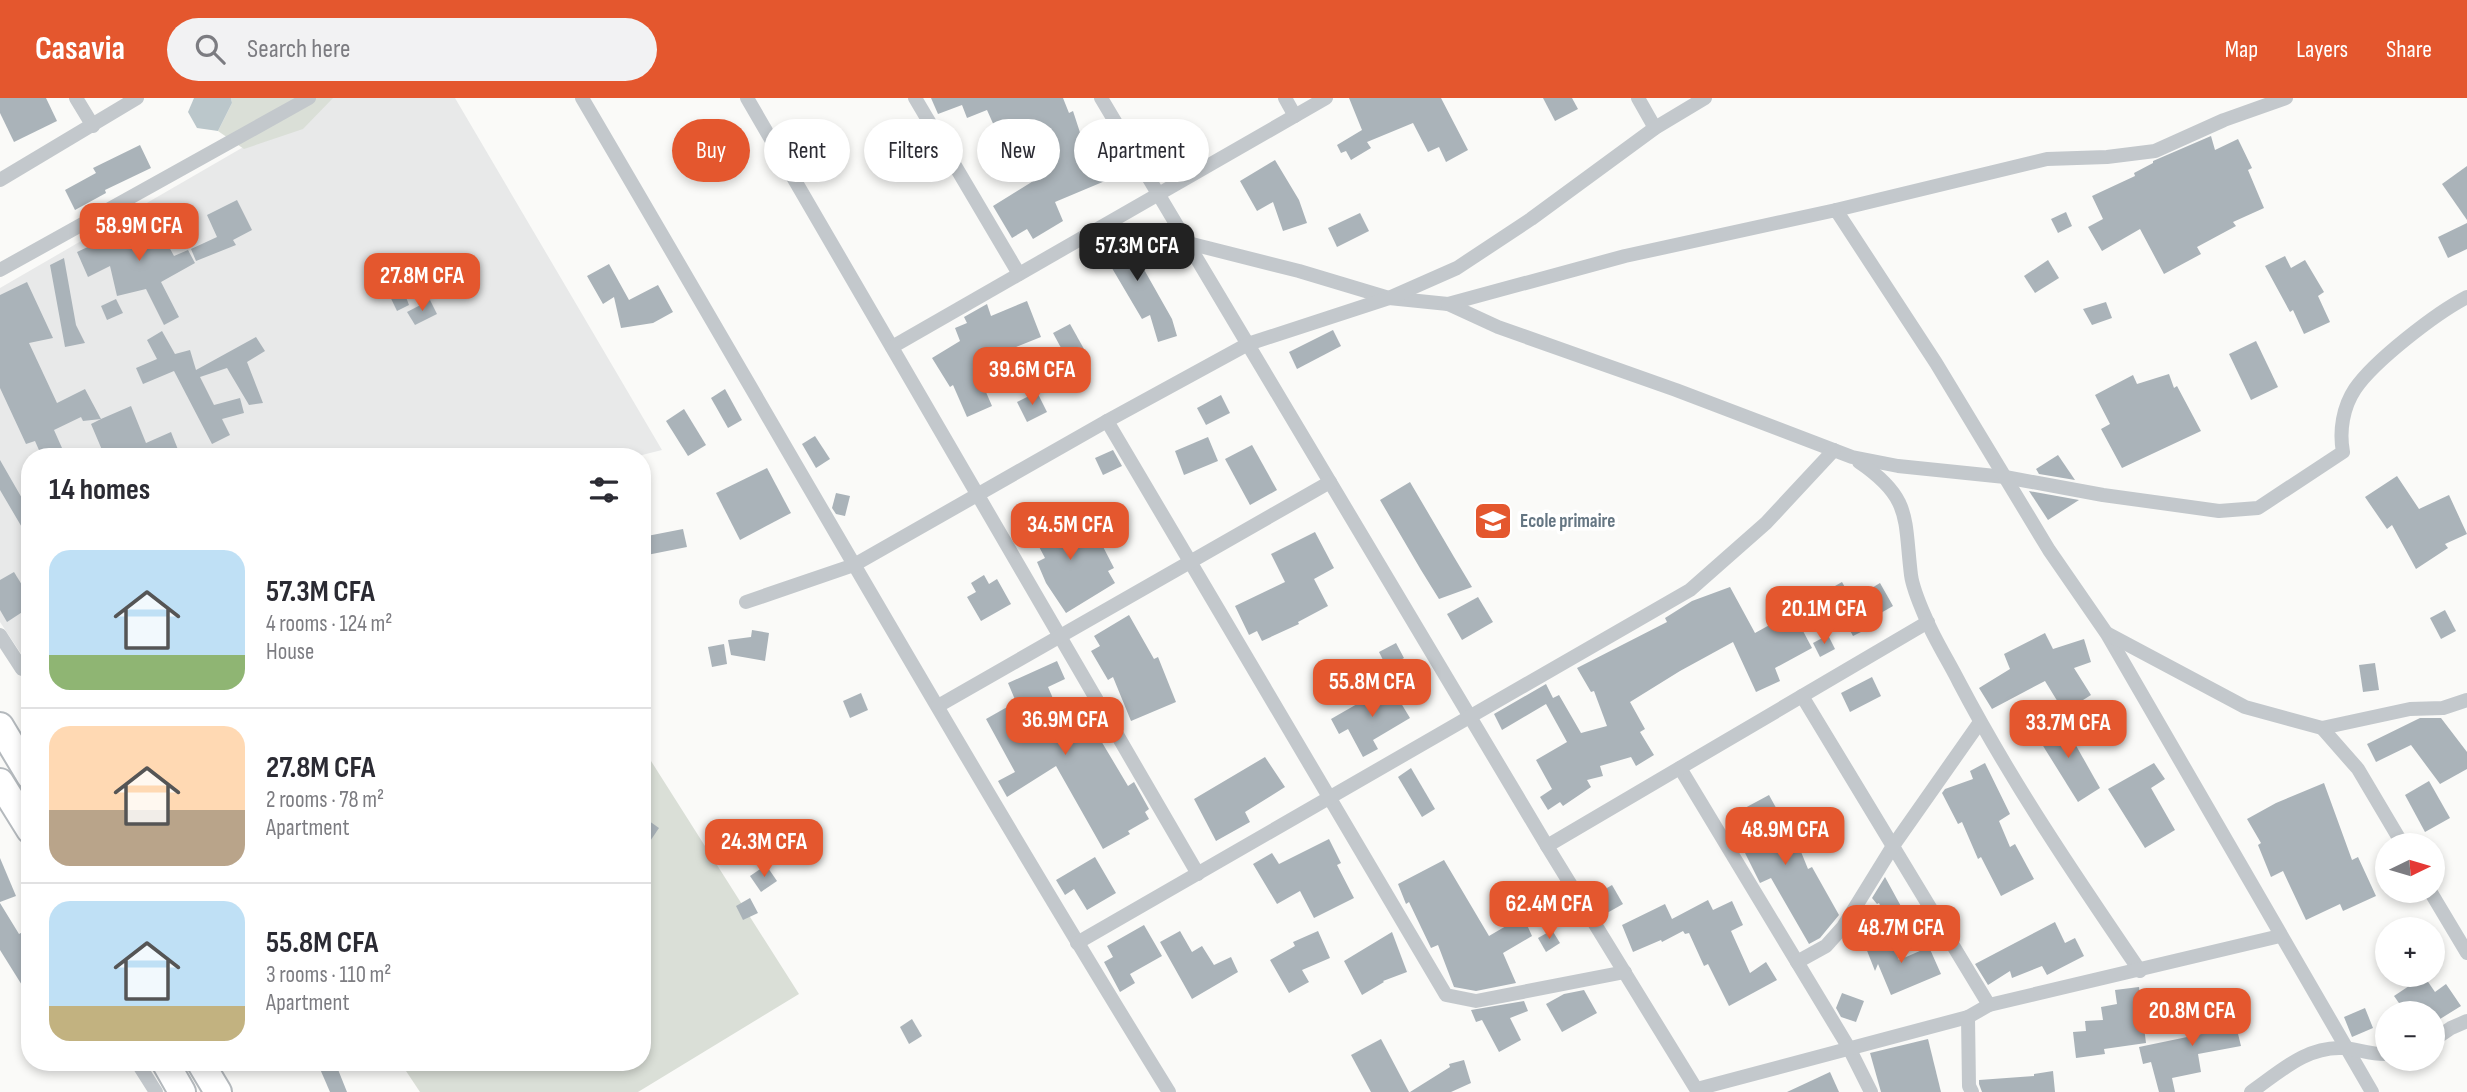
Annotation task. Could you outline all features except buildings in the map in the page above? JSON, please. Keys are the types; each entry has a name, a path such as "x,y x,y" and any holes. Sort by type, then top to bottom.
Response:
{"highway":[{"path":"0,726 21,761"},
{"path":"0,782 21,816"},
{"path":"170,1071 183,1092"},
{"path":"205,1071 218,1092"}],"street":[{"path":"76,98 93,125"},
{"path":"0,180 137,98"},
{"path":"0,270 309,98"},
{"path":"582,98 853,565 939,706 1077,943 1169,1092"},
{"path":"747,98 1198,874"},
{"path":"915,98 1019,274"},
{"path":"1101,98 1547,846 1698,1091 1968,1017 1989,1005 2280,936"},
{"path":"1285,98 1295,116"},
{"path":"892,346 1326,98"},
{"path":"1638,98 1655,128"},
{"path":"746,602 853,565 1248,344 1389,298 1457,268 1655,128 1705,98"},
{"path":"1448,304 1625,256 1836,210 2047,159 2107,157 2155,151 2224,120 2286,98"},
{"path":"1836,210 1936,363 2049,551 2107,634 2372,1092"},
{"path":"1188,243 1299,271 1389,298 1448,304 1498,327 1676,390 1852,457 1898,466 2005,477 2103,495 2219,511 2258,508 2343,452 2341,441 2344,412 2354,390 2370,372 2442,310 2467,297"},
{"path":"1107,421 1446,995 1476,1001 1625,972"},
{"path":"1077,943 1690,590 1766,523 1834,450"},
{"path":"1852,457 1880,476 1900,499 1908,535 1911,579 1928,622 1980,722 2049,839 2140,971"},
{"path":"939,706 1193,563 1330,482"},
{"path":"1547,846 1928,622"},
{"path":"2107,634 2245,707 2322,727 2410,709 2442,708 2467,700"},
{"path":"0,635 21,667"},
{"path":"1802,696 1989,1005"},
{"path":"1797,962 1826,946 1843,928 1893,846 1980,722"},
{"path":"2322,727 2358,769 2396,833"},
{"path":"1680,768 1849,1048 1871,1092"},
{"path":"2437,903 2467,953"},
{"path":"1968,1017 1969,1086 1972,1092"},
{"path":"2445,1032 2467,1021"},
{"path":"2251,1092 2299,1058 2315,1051 2346,1049 2375,1053"},
{"path":"143,1071 156,1092"}],"shaded area":[{"path":"194,98 231,98 232,103 218,131 197,128 188,112"},
{"path":"231,98 333,98 303,129 244,149 218,131 232,103"},
{"path":"328,98 455,98 662,450 651,453 651,448 21,448 21,654 0,622 0,288"},
{"path":"651,761 799,994 638,1092 420,1092 406,1071 651,1071"}],"place":[{"name":"Ecole primaire","path":"1493,521"}]}
